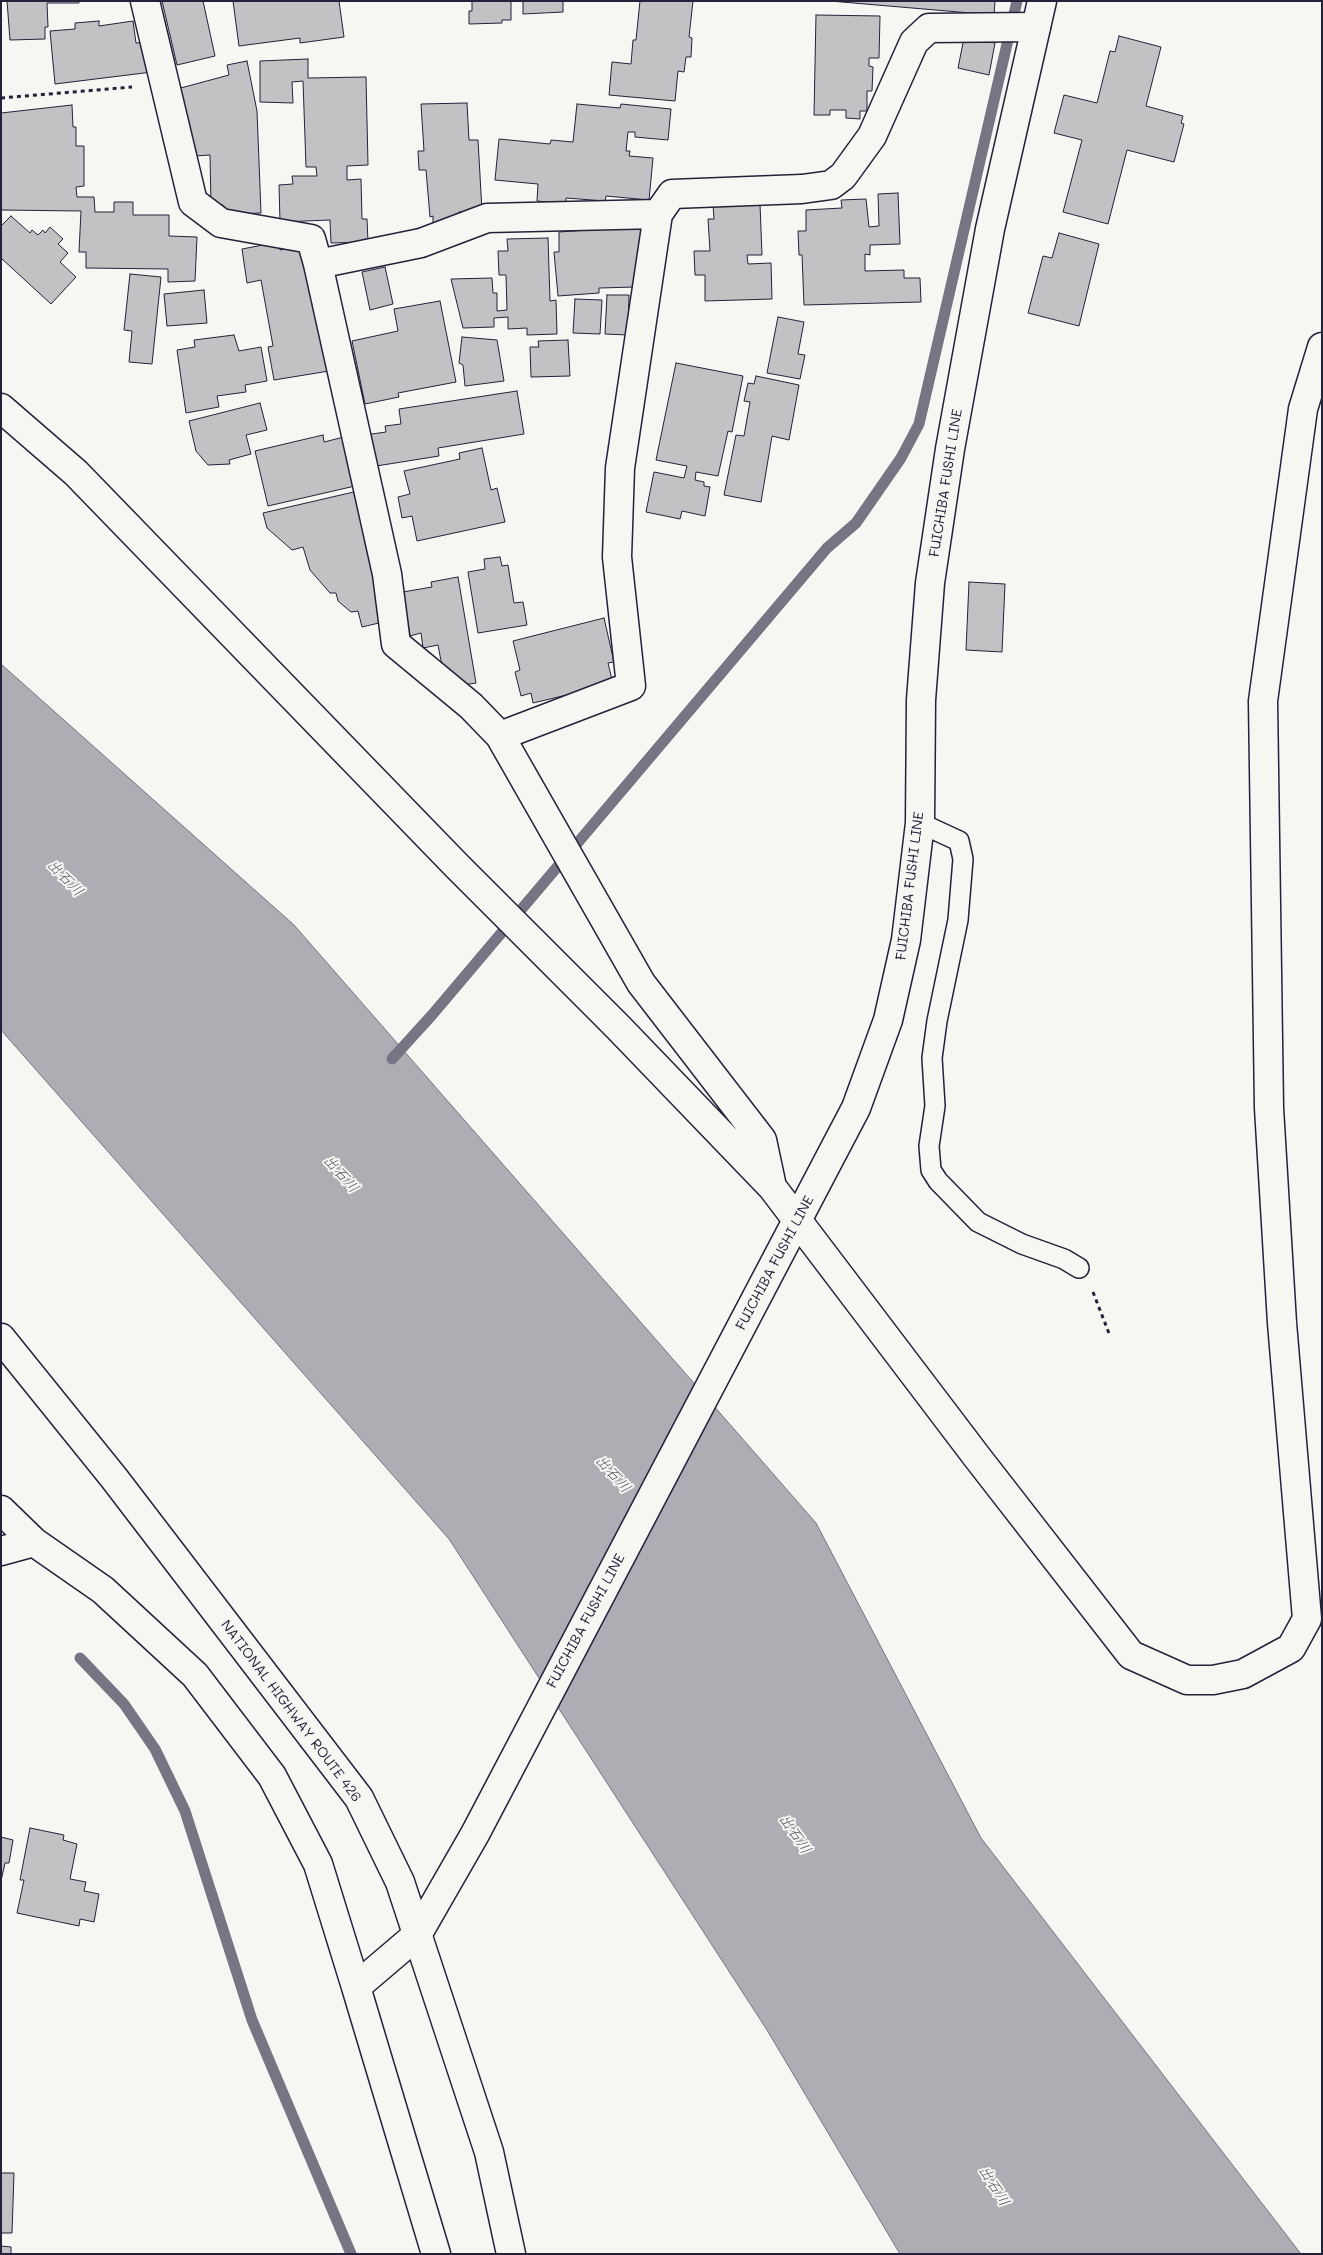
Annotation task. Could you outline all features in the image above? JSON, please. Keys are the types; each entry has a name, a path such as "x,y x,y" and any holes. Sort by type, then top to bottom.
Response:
{"main road":[{"path":"146,1 193,202 221,223 311,239 387,574 396,644 471,706 500,736 641,983 762,1140 772,1187"},
{"path":"500,736 631,686 617,557 620,468 658,214 672,194 802,189 831,185 843,176 872,136 914,42 929,28 1039,14"},
{"name":"FUICHIBA FUSHI LINE","path":"356,1987 417,1935 475,1834 856,1108 888,1020 906,940 920,824 921,700 930,583 977,294 1039,14"},
{"path":"318,264 421,243 487,218 658,214"},
{"path":"1,408 76,473 772,1187 977,1457 1131,1654 1187,1680 1213,1680 1243,1674 1291,1648 1307,1619 1282,1323 1268,1108 1264,701 1302,409 1322,348"},
{"name":"NATIONAL HIGHWAY ROUTE 426","path":"1,1338 114,1478 359,1798 400,1882 489,2152 511,2254"},
{"path":"1,1510 34,1542 103,1590 188,1668 272,1776 318,1864 436,2254"},
{"path":"1,1551 34,1542"}],"lane":[{"path":"920,824 959,841 962,859 958,920 937,1021 932,1058 935,1106 929,1146 931,1170 938,1181 978,1222 1022,1244 1064,1259 1079,1268"}],"path":[{"path":"1,98 165,84"},
{"path":"1079,1268 1090,1284 1110,1336"}],"water":[{"name":"出石川","path":"1,664 294,925 816,1523 981,1838 1301,2254 900,2254 767,2030 449,1539 1,1030"}],"building":[{"path":"7,1 79,1 79,3 47,3 48,27 45,27 45,39 10,40"},
{"path":"162,1 203,1 215,56 177,65"},
{"path":"233,1 339,1 344,37 300,43 300,38 239,46"},
{"path":"472,1 511,1 511,20 502,20 502,23 469,24 469,11 472,11"},
{"path":"523,1 563,1 563,12 523,14"},
{"path":"640,1 693,1 689,37 692,38 691,57 686,57 684,72 678,71 675,101 609,95 612,62 631,64 633,40 636,40"},
{"path":"830,1 995,1 994,15"},
{"path":"816,15 880,16 879,58 869,58 869,66 873,67 872,91 867,91 867,111 860,111 860,119 846,118 846,110 830,110 830,115 814,115"},
{"path":"99,21 99,26 133,21 136,43 147,42 152,72 55,84 50,31 75,29 75,23"},
{"path":"1119,36 1161,47 1146,106 1183,116 1181,123 1184,124 1174,162 1127,150 1108,224 1063,212 1082,140 1054,133 1064,95 1097,103 1110,51 1115,52"},
{"path":"964,38 995,43 989,75 958,68"},
{"path":"308,59 308,78 366,77 368,165 347,166 347,180 361,179 362,219 367,219 368,242 331,243 330,220 280,222 279,185 293,184 292,176 317,176 316,167 306,167 303,81 292,82 293,103 260,102 260,61"},
{"path":"247,61 257,111 261,213 231,214 230,210 222,210 223,205 211,205 210,155 194,156 177,89 229,75 227,65"},
{"path":"467,103 469,140 478,140 482,211 459,212 459,221 433,226 433,216 430,217 426,170 419,170 418,151 424,151 421,104"},
{"path":"577,104 620,108 621,104 671,109 668,140 635,137 635,132 628,132 626,151 630,151 629,156 653,158 649,200 606,196 605,201 566,198 566,204 537,201 538,184 495,180 499,139 550,144 551,140 573,142"},
{"path":"72,105 73,127 76,127 76,146 84,146 84,186 76,187 77,197 94,197 95,212 114,212 114,202 133,202 133,215 169,215 169,236 197,237 195,281 168,282 168,269 86,268 86,252 79,252 81,211 1,210 1,113"},
{"path":"898,193 900,244 870,245 870,255 865,254 865,271 904,270 904,278 920,278 921,302 804,305 802,255 799,255 798,231 806,231 806,210 842,208 841,200 866,199 869,227 879,226 878,194"},
{"path":"760,204 762,255 747,255 748,264 771,263 772,299 705,301 705,275 695,275 694,251 710,251 708,219 714,219 713,205"},
{"path":"11,216 30,233 32,230 38,235 43,230 45,233 50,227 63,239 58,244 68,253 60,262 76,277 51,304 1,258 1,226"},
{"path":"646,226 635,287 599,288 599,293 558,296 554,252 559,252 559,232"},
{"path":"1059,233 1099,244 1079,326 1028,313 1043,256 1052,258"},
{"path":"548,238 550,301 556,300 557,334 527,335 527,328 508,329 508,317 494,318 494,327 463,328 451,279 492,278 493,293 497,293 497,311 507,310 506,275 499,275 498,251 508,251 507,239"},
{"path":"279,242 280,250 300,246 304,267 310,266 329,371 274,380 268,347 273,346 261,280 247,283 242,249"},
{"path":"385,267 393,304 370,310 362,272"},
{"path":"130,274 161,277 152,364 129,362 132,331 124,330"},
{"path":"204,290 207,323 167,326 164,294"},
{"path":"607,295 629,295 628,335 605,334"},
{"path":"575,299 602,300 600,334 573,333"},
{"path":"440,301 456,382 398,393 399,397 365,404 352,341 398,331 394,309"},
{"path":"778,317 804,322 798,354 805,355 800,379 767,373"},
{"path":"234,335 239,351 261,347 267,381 245,385 246,392 217,396 219,407 186,413 177,350 195,347 194,340"},
{"path":"462,337 497,340 504,381 465,386 463,365 459,363"},
{"path":"568,340 570,376 531,377 530,347 539,347 538,341"},
{"path":"676,363 743,376 732,432 728,431 718,476 696,472 695,480 704,482 704,486 710,487 705,516 682,511 680,519 646,512 654,472 684,478 687,466 656,460"},
{"path":"756,376 799,385 789,440 772,436 761,502 724,495 736,435 744,436 750,402 744,401 748,383 754,384"},
{"path":"517,391 524,434 438,448 439,456 370,467 365,435 386,432 385,426 401,424 399,409"},
{"path":"260,403 267,430 246,435 251,454 229,460 230,464 208,465 196,451 189,421"},
{"path":"323,435 324,442 344,437 355,486 268,506 255,451"},
{"path":"482,448 491,490 497,488 505,522 417,541 412,516 402,518 398,497 410,494 404,471 460,459 459,453"},
{"path":"358,491 369,537 364,538 383,622 362,627 358,611 351,612 338,601 336,593 330,593 310,570 303,547 292,550 267,528 263,513"},
{"path":"500,557 502,566 508,565 514,603 523,602 527,625 478,633 468,572 485,569 484,559"},
{"path":"458,577 476,683 463,685 442,666 438,645 423,648 421,633 410,636 403,592 432,587 431,582"},
{"path":"969,582 1005,584 1002,652 966,650"},
{"path":"604,618 614,662 608,663 613,684 533,703 531,693 521,696 515,672 520,670 513,641"},
{"path":"30,1828 64,1835 63,1840 77,1844 70,1879 86,1882 84,1891 99,1894 94,1922 80,1919 79,1926 17,1913 24,1880 20,1880"},
{"path":"1,1837 13,1840 9,1863 5,1863 1,1881"},
{"path":"1,2173 14,2173 12,2233 1,2233"},
{"path":"1,2246 11,2247 11,2254 1,2254"}],"waterway":[{"path":"392,1059 432,1015 827,548 856,523 901,458 919,424 1017,1"},
{"path":"80,1658 124,1704 155,1749 185,1811 252,2020 351,2254"}]}
